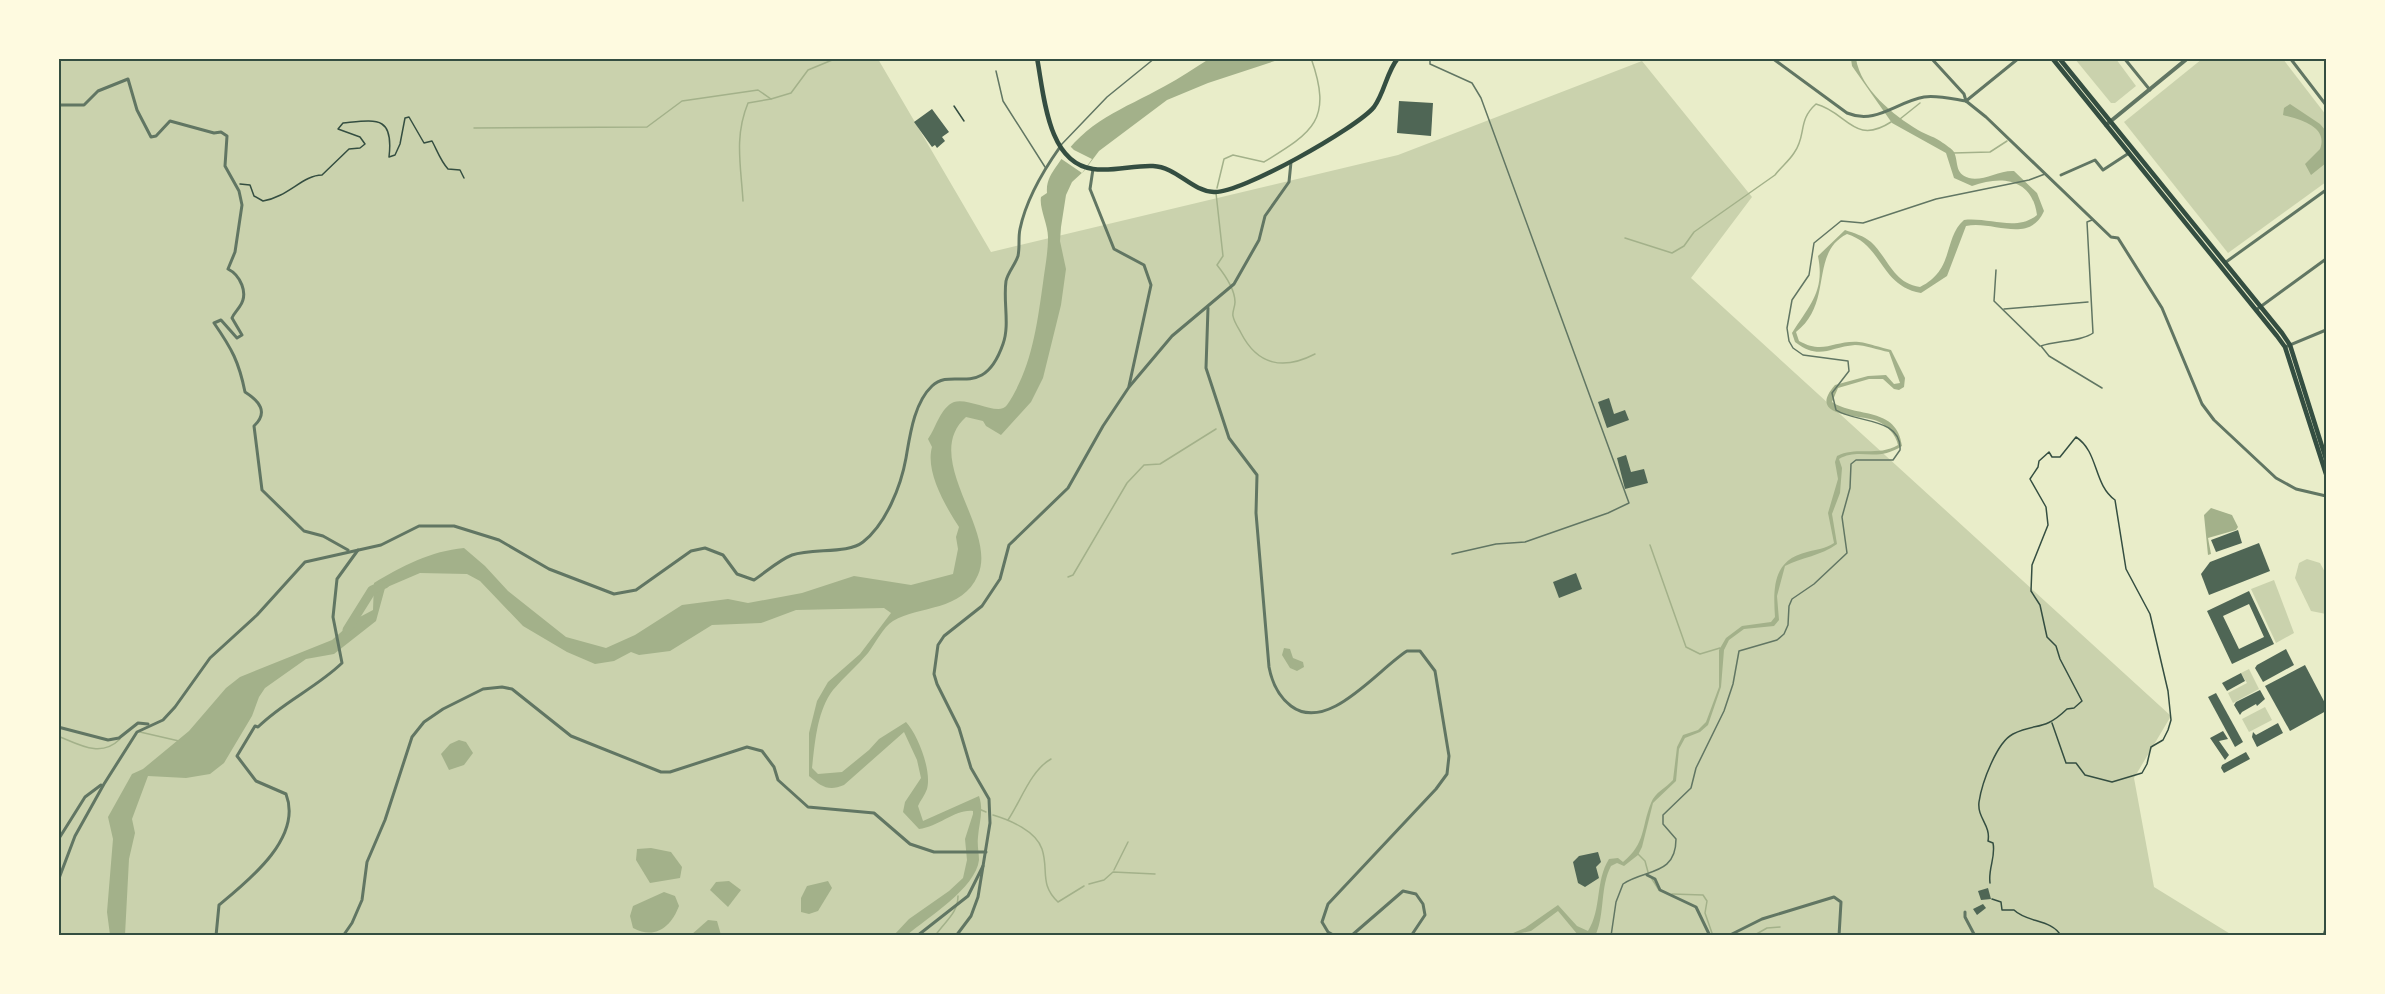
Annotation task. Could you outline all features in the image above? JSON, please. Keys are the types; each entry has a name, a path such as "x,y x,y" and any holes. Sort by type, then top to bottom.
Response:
{"main road":[{"path":"1037,58 1050,117 1061,148 1091,168 1153,166 1173,170 1203,190 1218,192 1236,189 1291,162 1369,112 1381,94 1388,72 1398,58"},
{"path":"2052,58 2108,123 2287,346 2326,459"},
{"path":"2059,58 2129,153 2223,265"},
{"path":"2322,449 2326,474"}],"street":[{"path":"1773,58 1847,114 1857,117 1875,116 1924,97 1966,101 2019,58"},
{"path":"1931,58 1964,94 1966,101 2046,173 2111,237 2118,238 2133,258 2162,308 2202,404 2214,420 2276,478 2296,489 2326,496"},
{"path":"2124,58 2150,90"},
{"path":"2108,123 2188,58"},
{"path":"2290,58 2326,105"},
{"path":"58,105 84,105 98,91 128,79 137,110 151,137 156,136 170,121 214,133 221,132 227,136 225,166 239,191 242,218 236,252 228,269 236,274 241,284 241,305 232,318 242,335 237,338 220,320 214,323 226,337 239,363 245,392 260,403 262,410 260,421 254,426 262,490 304,531 323,536 349,550"},
{"path":"58,881 75,836 137,732 149,724 163,720 175,708 210,658 257,615 295,570 305,562 381,544 419,526 454,526 499,540 565,576 592,583 614,594 622,594 636,590 691,551 705,548 723,555 737,574 754,580 790,556 814,550 853,549 872,533 884,516 903,471 909,434 926,393 937,382 946,379 977,379 986,372 1003,344 1007,275 1017,258 1024,213 1046,168 1061,148"},
{"path":"2061,175 2095,160 2103,170 2129,153"},
{"path":"956,936 970,916 978,897 990,823 989,799 971,768 959,729 937,684 934,674 938,645 944,636 982,606 1000,579 1009,545 1068,488 1103,426 1129,387 1172,336 1234,284 1259,240 1265,216 1289,182 1291,162"},
{"path":"1091,168 1090,189 1114,249 1144,265 1151,285 1129,387"},
{"path":"2223,265 2326,190"},
{"path":"2258,308 2326,259"},
{"path":"1208,308 1206,368 1229,438 1257,475 1259,541 1269,667 1276,688 1284,700 1299,712 1315,714 1327,710 1360,690 1394,659 1407,651 1420,651 1430,661 1438,681 1449,756 1447,774 1436,789 1328,904 1322,922 1328,932 1335,936"},
{"path":"2287,346 2326,330"},
{"path":"216,936 219,905 259,873 280,842 291,806 286,794 256,781 237,756 255,726 258,728 277,709 342,663 333,617 337,579 358,550"},
{"path":"343,936 352,923 362,900 367,862 385,820 412,737 424,722 443,709 490,687 512,689 543,716 581,741 661,772 670,772 747,747 755,747 770,759 783,786 808,807 874,813 910,844 934,852 986,852"},
{"path":"58,728 108,740 119,738 138,723 149,724"},
{"path":"58,840 85,797 104,784"},
{"path":"917,936 968,896 984,865"},
{"path":"1647,875 1655,879 1660,890 1696,907 1710,936"},
{"path":"1351,936 1403,891 1416,894 1423,904 1425,915 1411,936"},
{"path":"1728,936 1762,919 1834,897 1841,902 1839,936"},
{"path":"1965,912 1965,917 1975,936"},
{"path":"58,921 58,935"}],"lane":[{"path":"1061,148 1067,136 1107,97 1155,58"},
{"path":"1431,58 1430,64 1472,83 1481,98 1629,503 1608,513 1525,542 1496,544 1452,554"},
{"path":"996,71 1003,101 1046,168"},
{"path":"1611,936 1616,902 1623,884 1630,879 1665,867 1676,850 1676,839 1663,824 1663,815 1691,788 1696,768 1724,711 1733,684 1739,651 1777,640 1784,634 1788,625 1792,599 1814,584 1847,553 1842,517 1850,488 1851,464 1856,460 1893,460 1900,450 1895,434 1877,421 1852,419 1836,411 1832,393 1850,371 1848,361 1803,355 1793,348 1789,340 1788,328 1792,300 1809,275 1814,243 1841,221 1863,224 1936,199 2029,180 2046,173"},
{"path":"2041,346 2057,340 2088,337 2093,333 2087,222 2089,219 2096,220"},
{"path":"1996,270 1994,301 2049,356 2102,388"},
{"path":"2003,309 2090,302"}],"path":[{"path":"954,106 964,120"},
{"path":"233,183 250,185 254,196 263,201 288,193 314,175 322,175 349,148 360,148 365,144 360,137 338,129 343,123 375,120 384,123 389,131 391,142 389,157 395,155 400,144 405,118 409,117 424,143 432,141 448,169 460,170 464,178"},
{"path":"1990,883 1988,870 1995,852 1993,843 1988,841 1988,825 1980,817 1979,803 1990,760 2011,734 2052,723 2067,709 2074,708 2082,701 2060,659 2056,646 2047,637 2040,606 2031,591 2032,565 2048,525 2046,507 2030,479 2044,455 2049,452 2052,457 2060,457 2076,437 2087,444 2107,494 2115,500 2126,569 2150,614 2167,681 2171,720 2163,740 2151,747 2147,764 2142,772 2112,782 2085,775 2076,763 2066,763 2052,723"},
{"path":"1992,898 2001,902 2002,910 2014,910 2024,918 2052,926 2061,936"}],"shaded area":[{"path":"58,59 878,59 991,252 1398,155 1642,61 1752,197 1691,278 2171,716 2134,778 2154,887 2232,935 59,935"},
{"path":"1209,59 1281,59 1208,83 1167,100 1099,151 1084,171 1072,182 1066,195 1061,227 1060,241 1066,269 1061,305 1043,378 1031,402 1001,435 986,426 983,421 966,417 954,434 951,453 955,473 978,537 981,557 978,575 962,596 940,606 904,616 889,624 868,653 833,690 823,707 812,768 818,774 842,772 879,739 906,722 919,744 928,773 927,789 918,806 923,821 979,796 981,812 978,840 979,860 976,871 960,892 938,911 907,935 894,935 909,919 949,891 963,878 967,860 965,839 973,811 960,813 919,829 903,812 905,802 921,778 917,760 904,732 844,785 833,788 825,787 809,776 809,733 817,701 828,682 860,654 891,613 884,608 796,610 761,623 712,625 670,651 639,655 631,652 614,661 595,664 567,652 523,626 480,581 467,574 420,573 385,588 376,621 334,654 306,659 265,688 252,716 224,763 210,774 186,778 148,776 132,819 135,833 129,859 125,935 110,935 107,912 113,839 108,817 132,774 143,769 189,731 226,688 240,677 332,640 356,619 373,610 374,583 417,560 440,552 464,548 485,566 508,591 566,637 606,648 635,635 682,605 728,599 748,603 802,593 854,576 911,585 953,574 959,527 934,478 931,467 932,447 928,439 942,413 954,402 1003,408 1015,391 1028,361 1036,330 1048,243 1041,197 1047,193 1050,178 1069,149 1093,126"},
{"path":"1851,59 1856,59 1864,81 1879,100 1908,124 1940,141 1953,151 1958,167 1964,176 1974,179 2014,171 2037,193 2044,211 2029,227 2020,229 1966,226 1947,276 1921,293 1897,282 1859,239 1847,234 1835,242 1824,266 1815,307 1808,320 1796,332 1799,341 1815,347 1859,342 1891,350 1905,378 1904,387 1899,390 1894,389 1883,379 1869,379 1838,388 1832,402 1842,407 1874,415 1892,424 1899,433 1902,446 1884,454 1854,454 1839,459 1842,468 1840,493 1832,514 1837,544 1785,566 1777,596 1779,620 1774,626 1744,629 1729,640 1724,650 1721,687 1708,725 1700,732 1685,738 1679,749 1676,781 1653,803 1638,855 1624,866 1617,863 1611,866 1605,883 1601,917 1596,934 1578,935 1558,911 1531,931 1506,936 1525,928 1558,905 1577,926 1588,931 1595,914 1602,876 1609,859 1618,858 1623,862 1636,848 1653,799 1673,780 1677,747 1683,735 1698,730 1706,722 1719,687 1719,650 1726,638 1742,626 1771,622 1775,617 1775,585 1781,568 1796,556 1834,543 1828,513 1838,479 1835,462 1837,456 1844,453 1890,449 1898,445 1893,434 1881,423 1839,413 1827,404 1828,396 1835,385 1868,376 1886,375 1894,384 1900,383 1889,352 1855,345 1818,352 1804,348 1795,342 1792,333 1810,306 1818,288 1820,268 1818,256 1845,230 1868,240 1903,281 1920,287 1939,272 1953,236 1964,220 2021,223 2037,215 2029,193 2014,182 1994,181 1972,186 1954,178 1946,153 1892,123 1852,66"},
{"path":"2075,59 2116,59 2136,86 2115,103 2111,103"},
{"path":"2202,59 2283,59 2326,115 2326,182 2228,253 2124,122"},
{"path":"2290,104 2320,124 2326,131 2326,163 2311,175 2305,164 2320,149 2322,141 2316,129 2310,125 2283,115 2284,108"},
{"path":"2211,508 2232,515 2238,527 2236,530 2208,538 2211,554 2208,555 2204,515"},
{"path":"2307,559 2320,563 2326,574 2326,614 2311,611 2295,578 2299,563"},
{"path":"2274,580 2294,633 2276,643 2251,589"},
{"path":"1284,648 1290,649 1293,658 1303,662 1304,667 1297,671 1290,668 1282,655"},
{"path":"2249,669 2259,689 2233,703 2228,693 2247,683 2241,673"},
{"path":"2265,707 2272,720 2249,732 2242,719"},
{"path":"459,740 466,742 473,753 464,765 449,770 441,754 450,744"},
{"path":"651,848 671,852 682,867 680,878 650,883 636,860 637,849"},
{"path":"729,881 741,890 728,907 710,890 716,882"},
{"path":"828,881 832,888 818,911 809,914 801,912 801,898 807,886"},
{"path":"664,892 675,896 679,906 672,920 655,932 648,933 633,928 630,916 633,906"},
{"path":"708,920 717,921 721,935 691,935"}],"pier":[{"path":"1068,144 1074,150 1092,159 1082,173 1060,158"}],"building":[{"path":"1399,101 1433,103 1431,136 1397,133"},
{"path":"932,109 949,132 942,137 945,141 937,148 935,145 932,147 914,122"},
{"path":"1609,398 1614,414 1625,410 1629,420 1607,428 1598,402"},
{"path":"1626,455 1631,472 1644,469 1648,483 1625,489 1617,458"},
{"path":"2238,530 2242,543 2216,552 2211,540"},
{"path":"2259,543 2270,571 2209,595 2201,574 2210,562"},
{"path":"1576,573 1582,589 1559,598 1553,582"},
{"path":"2249,591 2274,644 2232,664 2207,611","holes":["2249,604 2264,637 2239,649 2223,616"]},
{"path":"2286,649 2294,665 2263,682 2255,668 2257,665"},
{"path":"2305,665 2326,705 2326,711 2290,731 2265,686"},
{"path":"2241,673 2245,681 2227,691 2222,683"},
{"path":"2260,690 2265,699 2240,715 2234,705 2236,702"},
{"path":"2216,693 2243,742 2235,747 2208,697"},
{"path":"2278,723 2283,733 2257,747 2252,737 2253,732 2256,735"},
{"path":"2223,731 2228,739 2219,741 2229,755 2225,760 2210,738"},
{"path":"2246,752 2250,759 2224,773 2222,765"},
{"path":"1598,852 1601,862 1596,867 1599,878 1585,887 1578,883 1573,862 1579,856"},
{"path":"1988,888 1991,899 1981,900 1978,891"},
{"path":"1983,904 1986,908 1977,915 1973,909"}],"waterway":[{"path":"474,128 647,127 682,101 758,90 771,99 791,93 808,70 837,58"},
{"path":"1217,188 1224,159 1233,155 1264,162 1295,142 1314,122 1319,110 1320,96 1311,58"},
{"path":"743,201 739,152 744,116 748,103 771,99"},
{"path":"1900,119 1920,103"},
{"path":"1625,238 1672,253 1684,246 1694,232 1775,175 1798,146 1806,116 1816,104 1827,108 1859,129 1878,128 1891,122"},
{"path":"1953,153 1990,152 2007,141"},
{"path":"1216,193 1223,256 1217,265 1233,292 1235,302 1233,316 1241,333 1255,352 1273,362 1293,362 1315,354"},
{"path":"1068,577 1073,575 1127,483 1144,465 1160,464 1216,429"},
{"path":"1650,545 1686,647 1700,654 1720,648"},
{"path":"347,630 372,590 385,584"},
{"path":"140,732 179,741"},
{"path":"58,736 82,746 98,749 113,745 120,739"},
{"path":"1008,820 1037,771 1051,759"},
{"path":"979,809 986,812"},
{"path":"993,815 1022,827 1039,843 1044,857 1046,883 1058,902 1084,886"},
{"path":"1114,870 1128,842"},
{"path":"1637,853 1645,861 1648,872"},
{"path":"1089,884 1104,880 1113,872 1155,874"},
{"path":"1652,879 1659,890"},
{"path":"1672,894 1703,895 1707,901 1705,913 1713,936"},
{"path":"935,936 956,908 958,896"},
{"path":"1753,936 1767,928 1780,927"}]}
